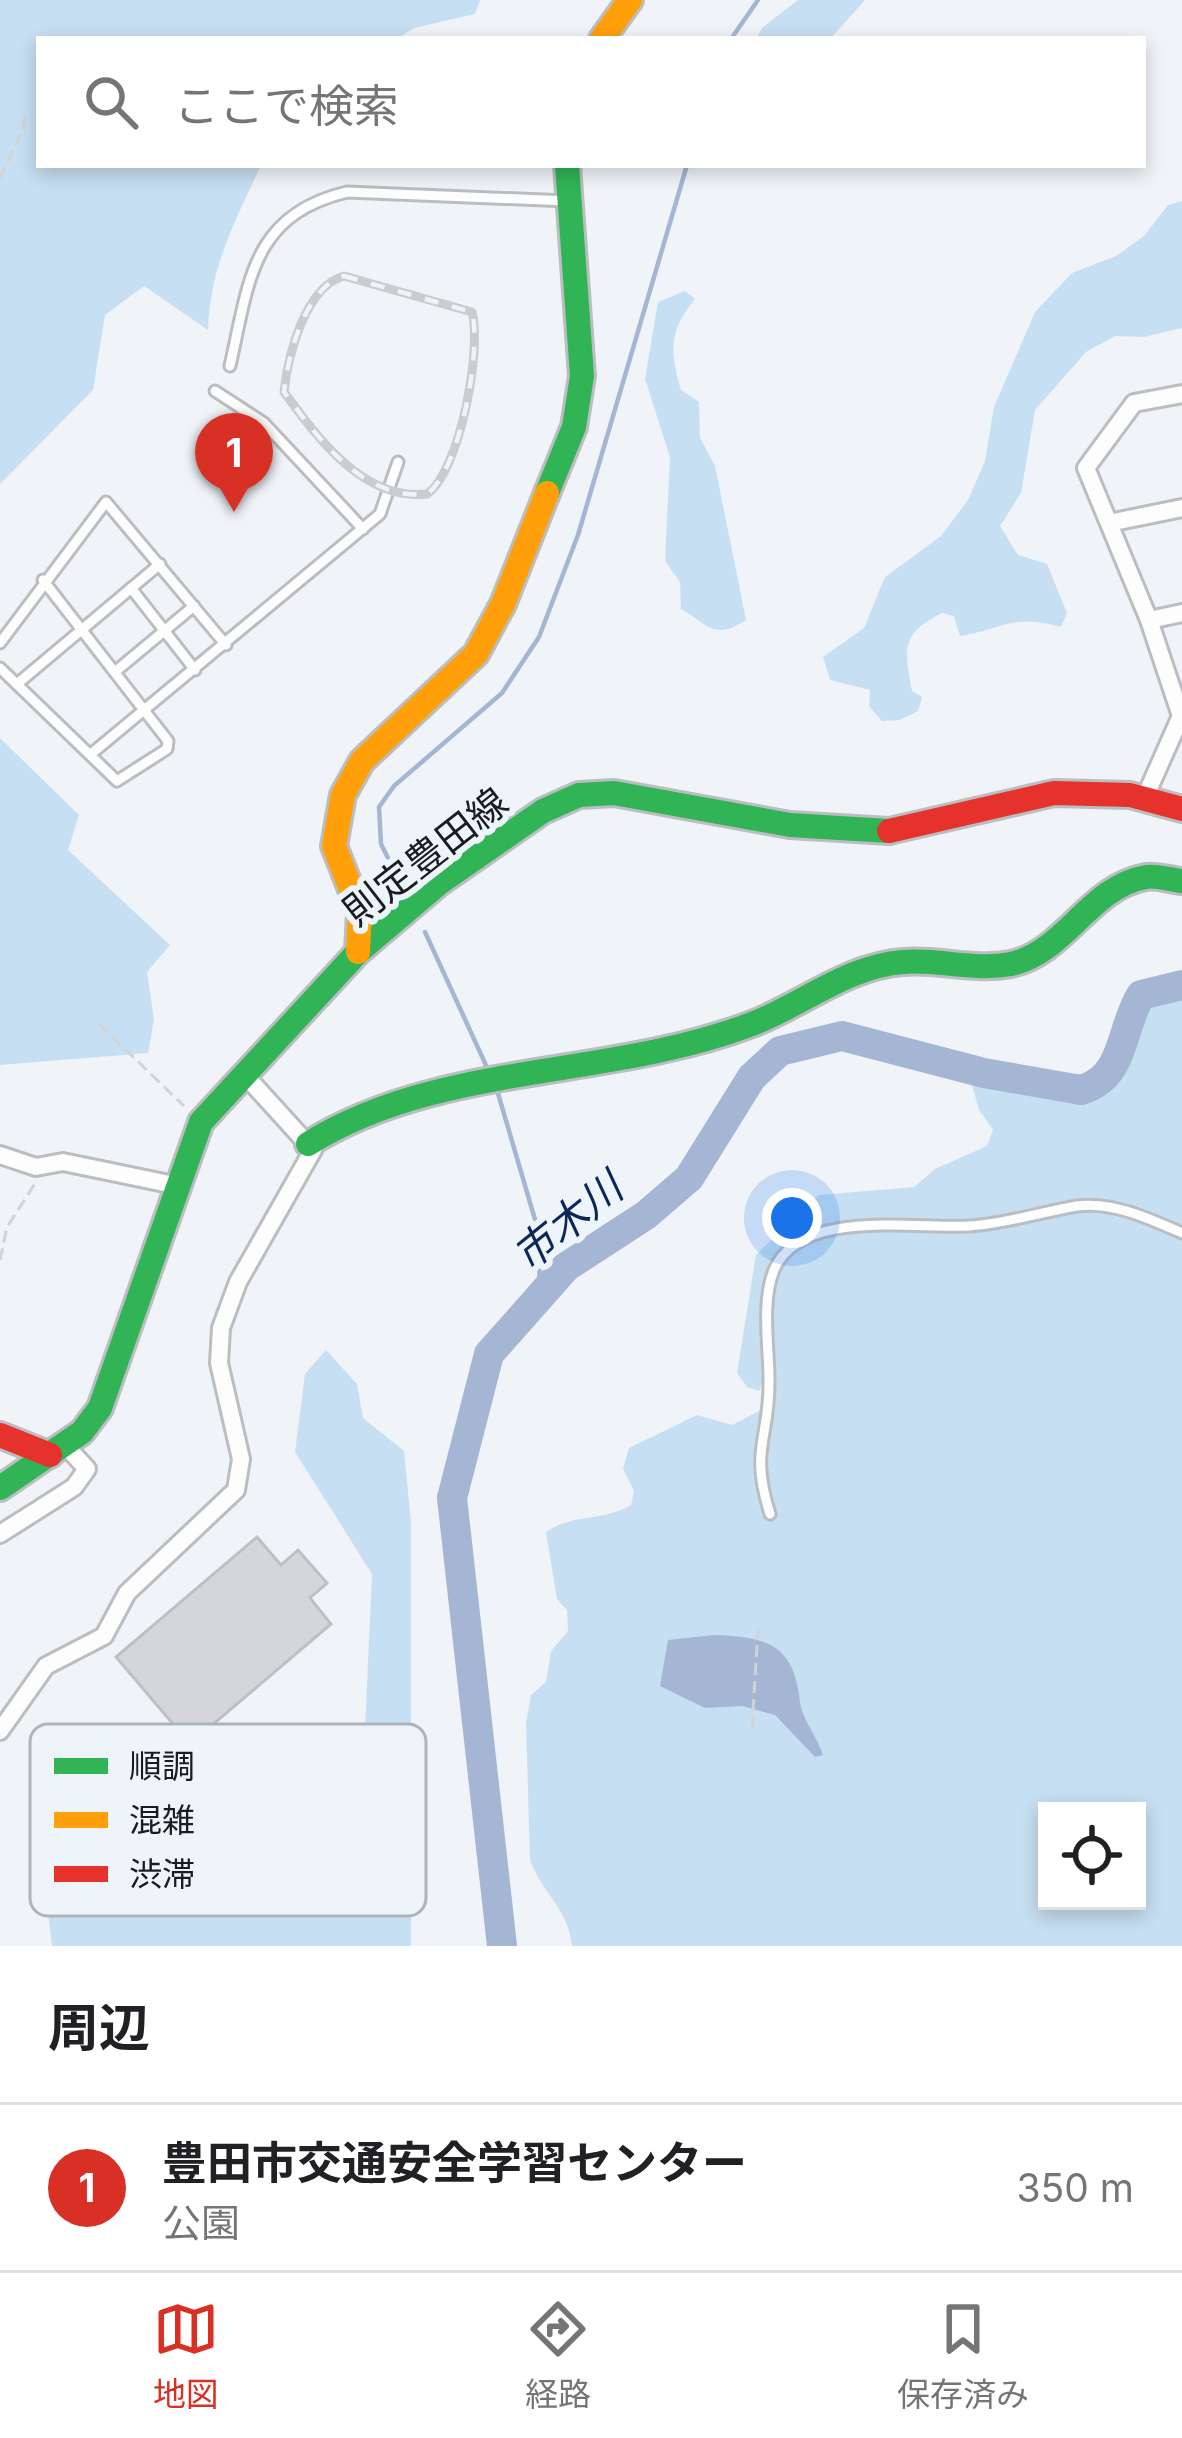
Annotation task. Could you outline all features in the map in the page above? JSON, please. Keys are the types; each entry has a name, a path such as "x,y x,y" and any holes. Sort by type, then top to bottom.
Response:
{"street":[{"path":"604,36 630,0"},
{"path":"358,952 360,912 334,846 344,795 362,761 476,654 503,604 574,428 582,376 568,168"},
{"path":"1146,796 1181,716 1149,620 1087,467 1134,403 1182,394"},
{"path":"1108,523 1182,508"},
{"path":"1149,620 1182,613"},
{"name":"則定豊田線","path":"0,1488 57,1450 100,1408 201,1121 358,952 438,884 543,811 579,795 614,794 848,831 902,831 1026,794 1076,788 1146,796 1182,808"},
{"path":"308,1144 351,1117 445,1089 673,1048 752,1024 863,970 903,962 993,967 1019,962 1048,951 1085,910 1145,877 1182,881"},
{"path":"0,1730 46,1666 104,1636 127,1593 236,1490 242,1459 219,1364 220,1328 238,1282 313,1150 243,1073"},
{"path":"0,1155 36,1167 63,1162 179,1186"},
{"path":"0,1435 57,1450 87,1469 74,1487 0,1534"}],"lane":[{"path":"230,366 260,254 284,219 311,201 347,192 573,201"},
{"path":"215,391 264,423 364,530"},
{"path":"91,754 364,530 380,514 398,462"},
{"path":"0,643 106,502 226,646"},
{"path":"17,684 160,564"},
{"path":"0,668 118,781 166,749 168,741 147,711 43,580"},
{"path":"131,588 195,670"},
{"path":"116,671 194,606"},
{"path":"770,1514 757,1463 769,1399 768,1311 773,1271 800,1241 831,1229 972,1226 1077,1206 1120,1210 1182,1233"}],"path":[{"path":"0,178 24,127 25,111"},
{"path":"99,1024 201,1121"},
{"path":"0,1261 8,1227 22,1201 63,1162"},
{"path":"752,1730 758,1628"}],"shaded area":[{"path":"0,0 480,0 475,14 414,28 402,36 36,36 36,168 260,168 219,265 208,330 144,286 105,315 93,390 0,484"},
{"path":"798,0 865,0 833,36 758,36"},
{"path":"1182,201 1182,328 1144,337 1115,336 1086,352 1035,410 1021,493 1000,526 1018,555 1047,564 1067,613 1061,627 1019,622 960,636 954,616 942,613 919,628 909,643 912,691 922,697 918,711 900,720 882,721 869,706 870,690 830,680 823,657 864,628 885,577 941,536 968,500 985,461 994,407 1035,312 1072,273 1116,256 1144,236 1168,205"},
{"path":"685,291 695,299 676,332 675,364 681,390 699,402 700,438 715,466 746,620 719,630 681,609 680,582 665,561 670,457 645,379 658,302"},
{"path":"0,738 79,815 68,850 170,945 147,972 154,1020 148,1053 0,1065"},
{"path":"1146,996 1158,1003 1182,998 1182,1946 572,1946 565,1921 530,1860 526,1723 531,1695 546,1682 551,1651 568,1631 567,1610 557,1599 546,1532 631,1505 634,1491 623,1469 629,1448 697,1415 732,1425 761,1410 764,1381 759,1391 747,1387 737,1373 756,1255 819,1195 914,1187 935,1169 987,1146 993,1130 979,1110 972,1085 981,1080 1061,1094 1098,1086 1112,1075 1122,1056 1133,1017"},
{"path":"326,1350 357,1384 363,1418 404,1451 411,1523 411,1724 365,1724 372,1574 295,1452 305,1374"},
{"path":"714,1635 764,1642 785,1656 801,1708 823,1755 815,1757 775,1715 742,1706 705,1708 660,1686 668,1640"},
{"path":"48,1916 411,1916 411,1946 52,1946"}],"building":[{"path":"257,1537 281,1565 298,1550 327,1583 310,1598 331,1624 214,1724 173,1724 116,1657"}],"waterway":[{"path":"733,36 758,0"},
{"path":"398,878 381,844 379,807 394,786 502,693 539,637 578,535 686,168"},
{"path":"425,932 490,1074"},
{"name":"市木川","path":"502,1946 452,1498 489,1354 566,1267 646,1215 689,1178 752,1077 780,1051 842,1036 984,1073 1081,1090 1096,1084 1114,1063 1141,995 1182,985"},
{"path":"497,1090 541,1240 538,1304"}],"railway":[{"path":"344,276 472,312 474,353 466,409 449,461 427,494 404,493 362,477 327,446 284,392 294,342 309,308 330,283 344,276"}],"traffic: fast":[{"path":"547,493 574,427 582,376 567,168"},
{"path":"0,1488 82,1432 100,1408 201,1122 358,952 438,884 543,811 579,795 614,793 790,825 889,831"},
{"path":"308,1144 412,1098 697,1042 752,1024 844,978 882,965 1011,964 1047,947 1126,883 1150,877 1182,881"}],"traffic: slow":[{"path":"604,36 630,0"},
{"path":"358,952 360,912 334,846 343,795 362,761 476,654 503,604 547,493"}],"traffic: jam":[{"path":"889,831 1054,793 1130,795 1182,809"},
{"path":"0,1435 50,1455"}],"place":[{"name":"豊田市交通安全学習センター","path":"234,512"}]}
